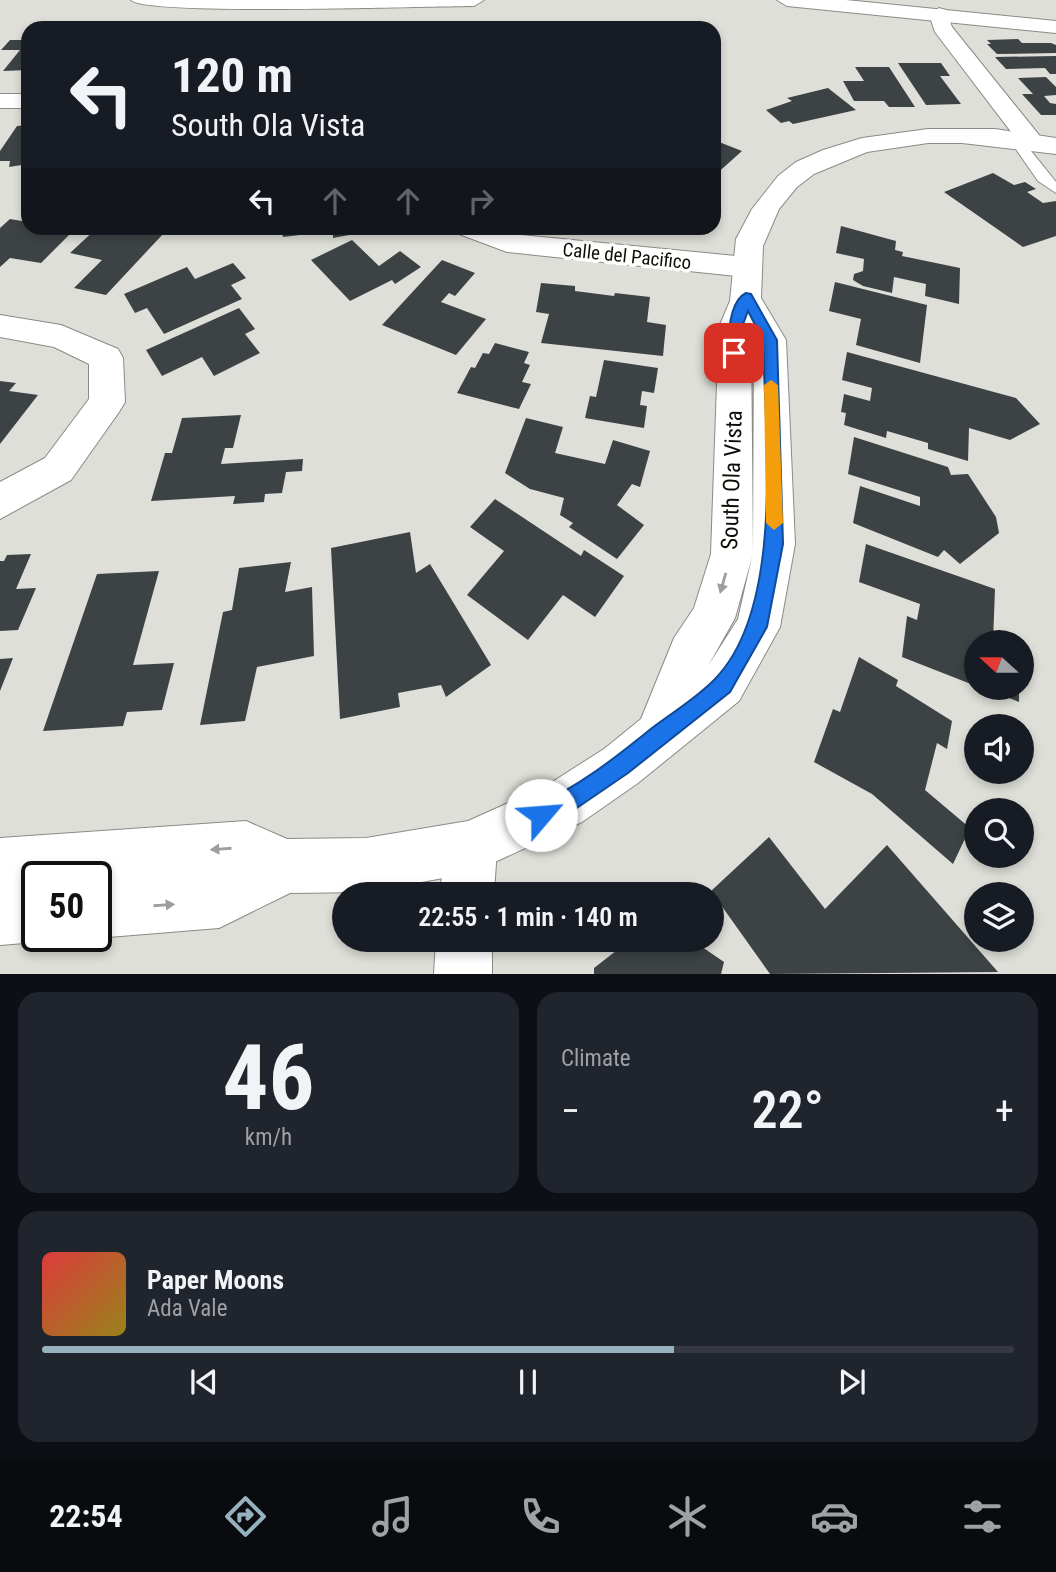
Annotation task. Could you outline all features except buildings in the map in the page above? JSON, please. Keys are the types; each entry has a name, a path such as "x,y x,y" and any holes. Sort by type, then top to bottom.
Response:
{"main road":[{"path":"141,0 474,0"},
{"path":"788,0 1056,27"},
{"path":"939,14 942,28 1023,140"},
{"path":"0,102 21,101"},
{"path":"746,282 750,240 774,196 803,169 844,151 882,141 934,136 1023,140 1056,146"},
{"name":"Calle del Pacifico","path":"487,235 507,243 746,282"},
{"name":"South Ola Vista","path":"0,865 246,847 285,866 366,865 469,870 621,766 723,685 758,627 775,544 770,340 746,282"},
{"path":"0,326 61,337 106,358 107,391 107,402 58,469 0,502"},
{"name":"South Ola Vista","path":"112,909 219,901 285,866"},
{"path":"0,917 21,915"},
{"path":"463,974 464,952"}],"lane":[{"path":"1023,140 1043,178 1056,189"}],"slow traffic":[{"path":"771,385 774,523"}],"route":[{"path":"541,815 564,804 621,766 723,685 758,627 775,544 770,340 746,298 735,327 734,353"}]}
